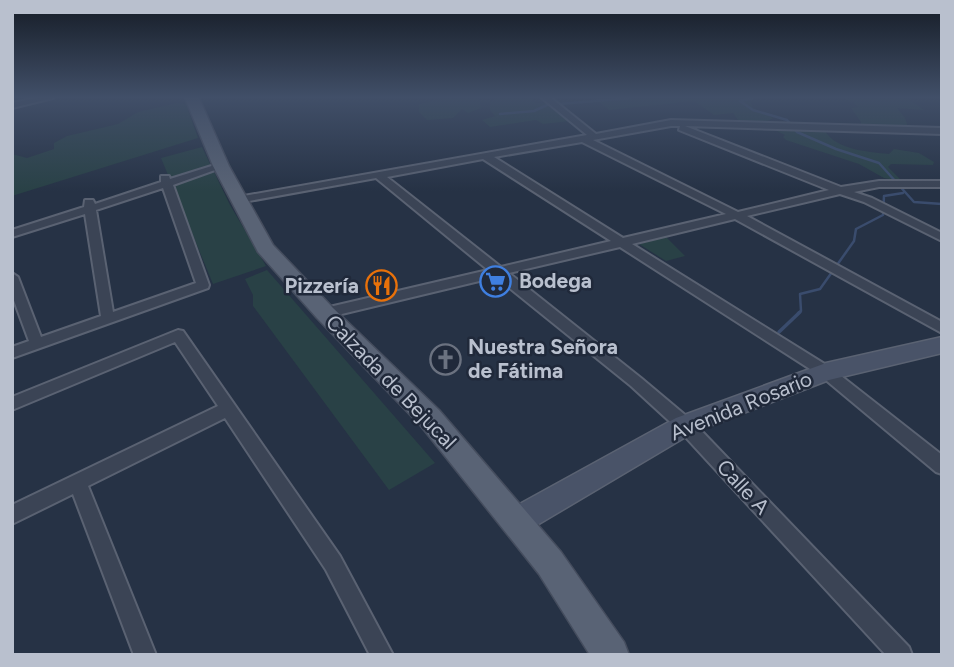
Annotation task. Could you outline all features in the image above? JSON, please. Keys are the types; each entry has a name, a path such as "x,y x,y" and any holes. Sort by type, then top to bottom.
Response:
{"main road":[{"name":"Calzada de Bejucal","path":"203,129 265,248 325,313 430,418 550,563 611,655"}],"street":[{"path":"579,129 587,137 942,328"},
{"path":"238,200 634,129"},
{"path":"686,129 839,191 868,200 942,238"},
{"path":"872,129 942,131"},
{"path":"483,155 826,372 942,466"},
{"path":"12,234 90,205 220,164"},
{"name":"Calle A","path":"377,174 636,382 685,425 901,655"},
{"path":"12,353 204,285 166,180"},
{"path":"325,313 839,191 879,184 942,184"},
{"path":"12,227 90,205"},
{"path":"90,205 108,320"},
{"path":"12,276 37,344"},
{"path":"12,404 178,335 333,564 382,655"},
{"name":"Avenida Rosario","path":"517,521 685,425 826,372 942,345"},
{"path":"12,515 228,409"},
{"path":"78,483 145,655"}],"green space":[{"path":"96,129 195,129 198,138 12,196 12,154 27,158 54,149 54,143 67,136"},
{"path":"773,129 825,131 837,142 854,149 889,154 894,149 919,153 934,162 933,165 891,164 888,167 902,181 884,178 859,164 786,140 783,137 785,135"},
{"path":"202,147 230,205 266,266 213,284 161,158"},
{"path":"666,237 685,256 666,261 639,244"},
{"path":"267,270 435,463 389,490 253,306 253,295 245,279"}],"waterway":[{"path":"795,129 836,149 879,163 914,202 942,204"},
{"path":"798,313 801,311 800,294 820,289 854,241 856,229 883,215 884,196 903,193"},
{"path":"779,332 800,312"}],"place":[{"name":"Bodega","path":"496,281"},
{"name":"Pizzería","path":"382,286"},
{"name":"Nuestra Señora de Fátima","path":"445,359"}]}
